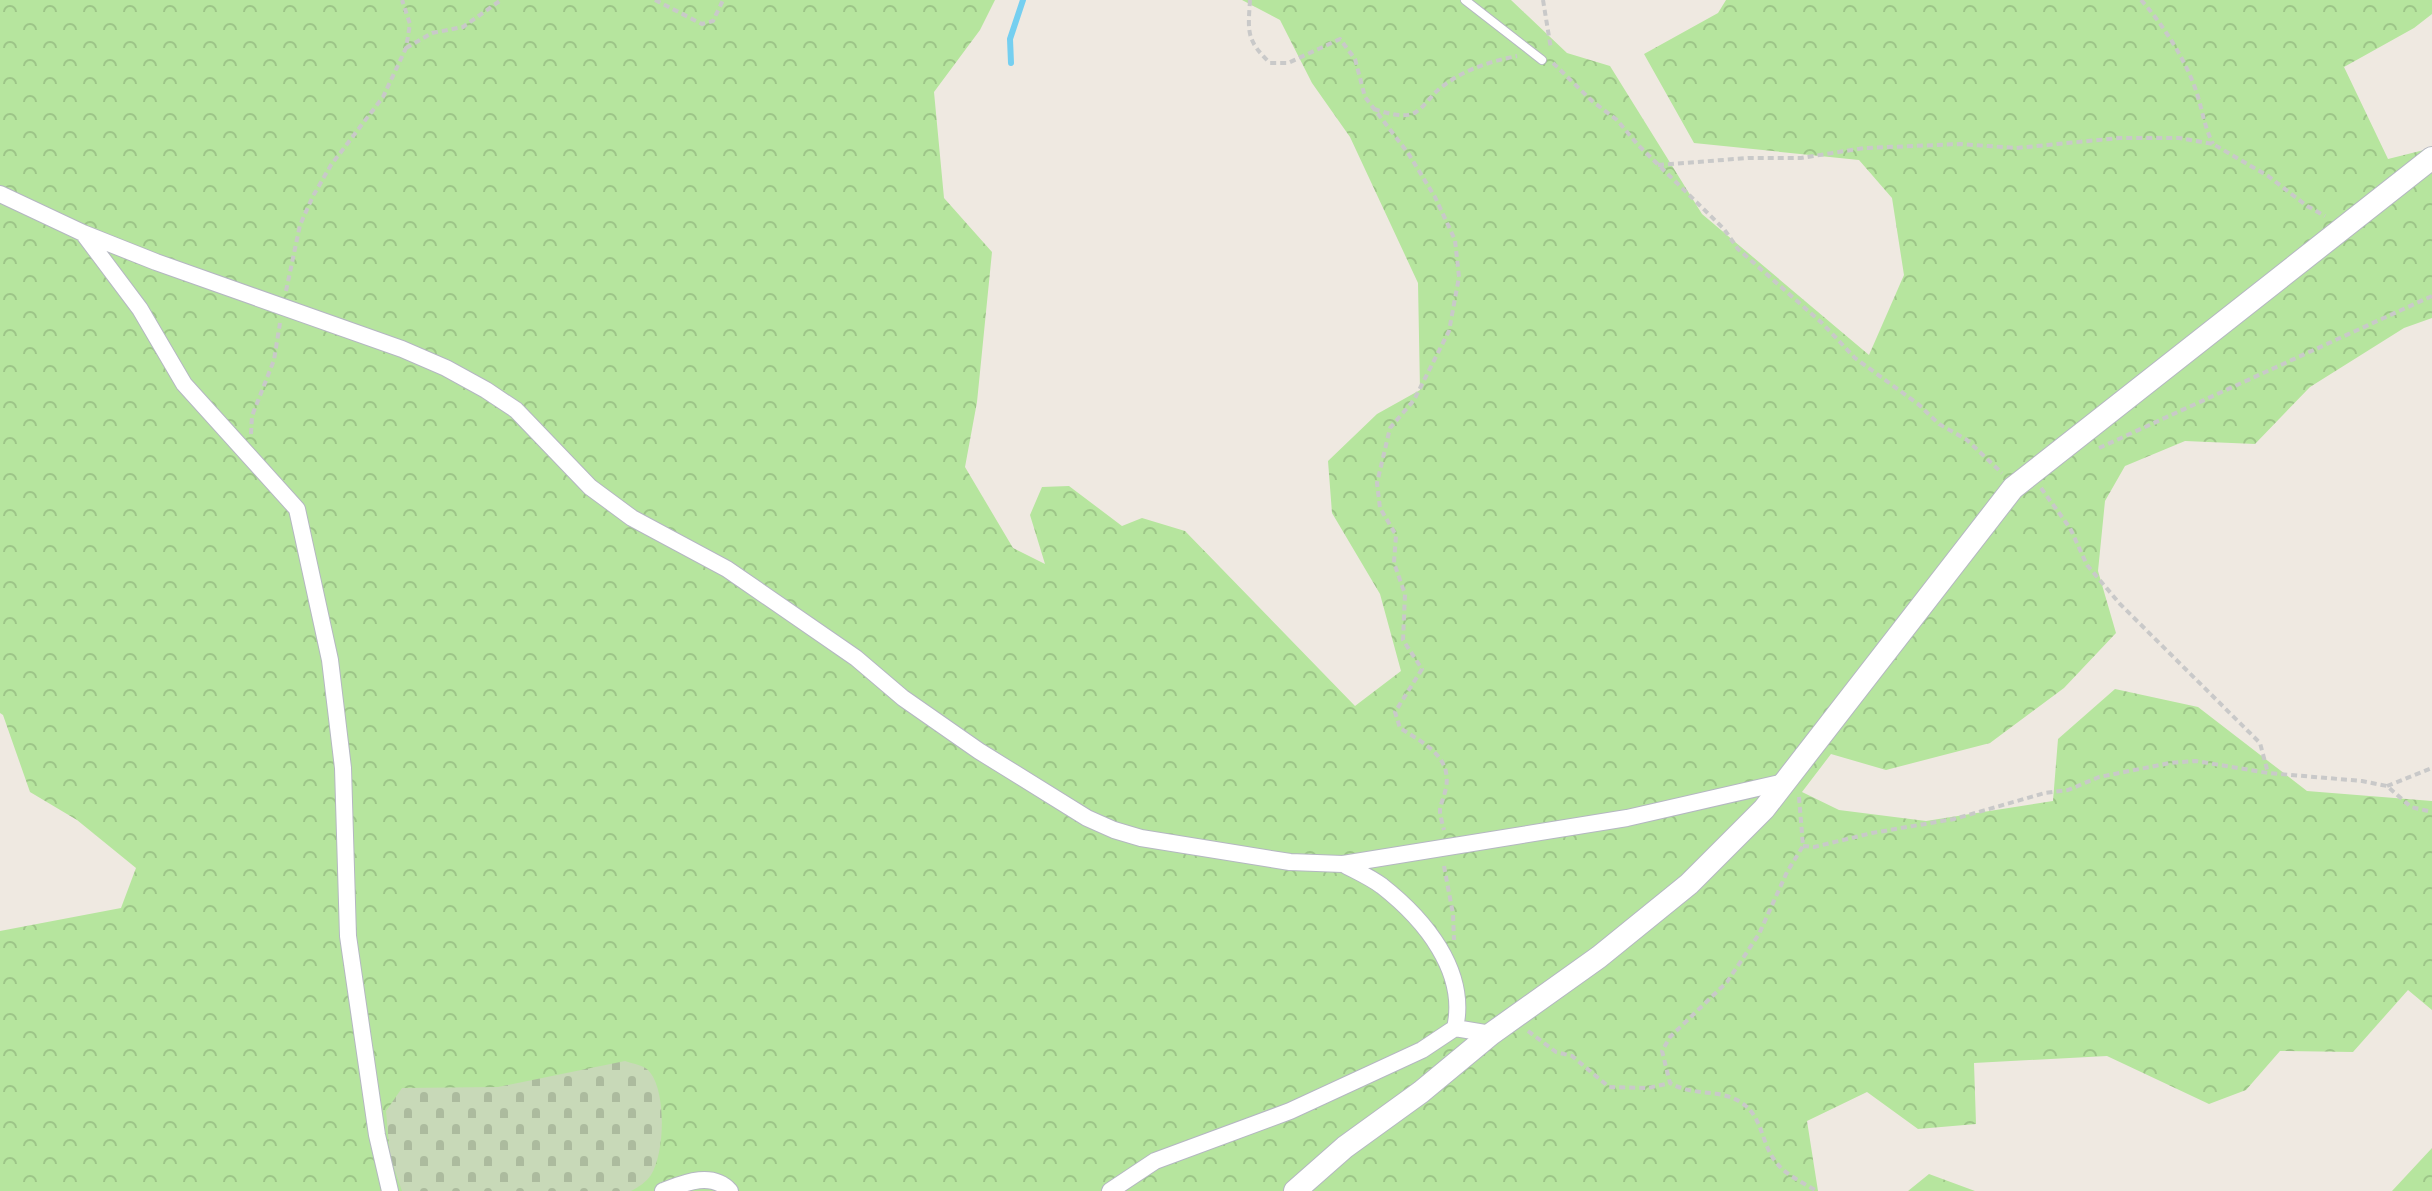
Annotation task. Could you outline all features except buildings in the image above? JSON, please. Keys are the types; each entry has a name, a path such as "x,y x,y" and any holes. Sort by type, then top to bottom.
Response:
{"street":[{"path":"1295,1191 1345,1147 1421,1092 1491,1034 1599,957 1689,884 1764,809 2013,488 2432,158"},
{"path":"0,194 83,233 402,349 486,390 516,410 590,487 632,518 727,569 856,658 903,698 979,751 1087,818 1114,830 1141,838 1290,862 1343,864 1627,818 1784,782"},
{"path":"83,233 140,309 184,384 297,509 330,660 343,768 348,936 377,1135 390,1191"},
{"path":"1110,1191 1155,1161 1290,1111 1422,1050 1455,1028 1460,1008 1444,953 1416,918 1380,884 1343,864"},
{"path":"1455,1028 1491,1034"},
{"path":"663,1191 696,1179 726,1186 730,1191"}],"lane":[{"path":"1465,0 1542,60"}],"path":[{"path":"250,456 252,416 274,360 300,225 331,165 383,97 406,48 410,24 402,0"},
{"path":"406,48 432,33 463,27 501,0"},
{"path":"655,0 702,24 713,21 723,0"},
{"path":"1250,0 1248,29 1252,46 1270,63 1288,63 1340,39 1355,59 1365,97 1408,153 1435,197 1455,240 1458,296 1449,331 1414,400 1390,428 1377,483 1380,508 1396,535 1394,563 1405,594 1403,640 1422,669 1395,712 1400,728 1435,751 1446,766 1446,787 1438,810 1447,848 1443,861 1455,928 1447,961"},
{"path":"1543,0 1549,25 1552,63"},
{"path":"2141,0 2155,15 2191,79 2198,96 2204,128 2213,144"},
{"path":"1374,109 1405,115 1416,113 1442,87 1484,63 1523,55 1552,63 1617,120 1724,229 1738,249 1822,323 1855,358 1918,404 1939,424 1967,440 1988,458 2013,488 2033,478 2070,528 2087,565 2120,604 2260,743 2268,773"},
{"path":"1658,165 1748,158 1801,158 1864,148 1960,144 2016,148 2119,138 2179,138 2213,144 2268,176 2307,206 2345,226"},
{"path":"2090,452 2432,296"},
{"path":"1803,846 1814,847 1954,819 2045,793 2068,790 2099,777 2170,763 2196,761 2268,773 2387,786 2432,768"},
{"path":"1670,1083 1662,1051 1670,1037 1727,982 1743,961 1803,846 1797,780 1799,763"},
{"path":"2387,786 2411,807 2432,812"},
{"path":"1525,1030 1556,1052 1572,1056 1609,1087 1648,1088 1670,1083 1684,1091 1722,1094 1743,1103 1757,1120 1777,1165 1817,1191"}],"green space":[{"path":"0,0 995,0 980,30 934,92 944,198 992,252 977,402 965,467 1013,548 1045,564 1030,515 1042,487 1069,486 1122,526 1142,518 1185,531 1355,706 1401,671 1380,594 1332,513 1328,461 1377,414 1420,390 1418,283 1350,137 1312,83 1280,20 1242,0 1511,0 1567,53 1610,66 1702,214 1869,355 1904,275 1892,198 1859,160 1694,143 1644,54 1718,13 1726,0 2432,0 2432,14 2414,28 2344,67 2388,159 2432,148 2432,318 2404,328 2310,387 2255,444 2185,441 2125,466 2105,501 2098,571 2116,633 2064,688 1990,743 1886,770 1831,754 1802,792 1839,810 1926,821 2053,801 2058,739 2115,689 2198,707 2307,791 2432,801 2432,1010 2408,990 2353,1052 2280,1051 2246,1090 2209,1104 2107,1056 1974,1063 1976,1124 1918,1129 1867,1092 1807,1121 1818,1191 0,1191 0,931 121,908 136,868 77,820 30,792 0,713"},
{"path":"625,1061 648,1070 654,1079 661,1106 661,1137 656,1165 649,1178 637,1188 631,1191 402,1191 390,1156 386,1111 402,1088 498,1087"},
{"path":"2432,1148 2432,1191 2392,1191"},
{"path":"1929,1174 1975,1191 1908,1191"}],"waterway":[{"path":"1011,63 1010,39 1023,0"}]}
